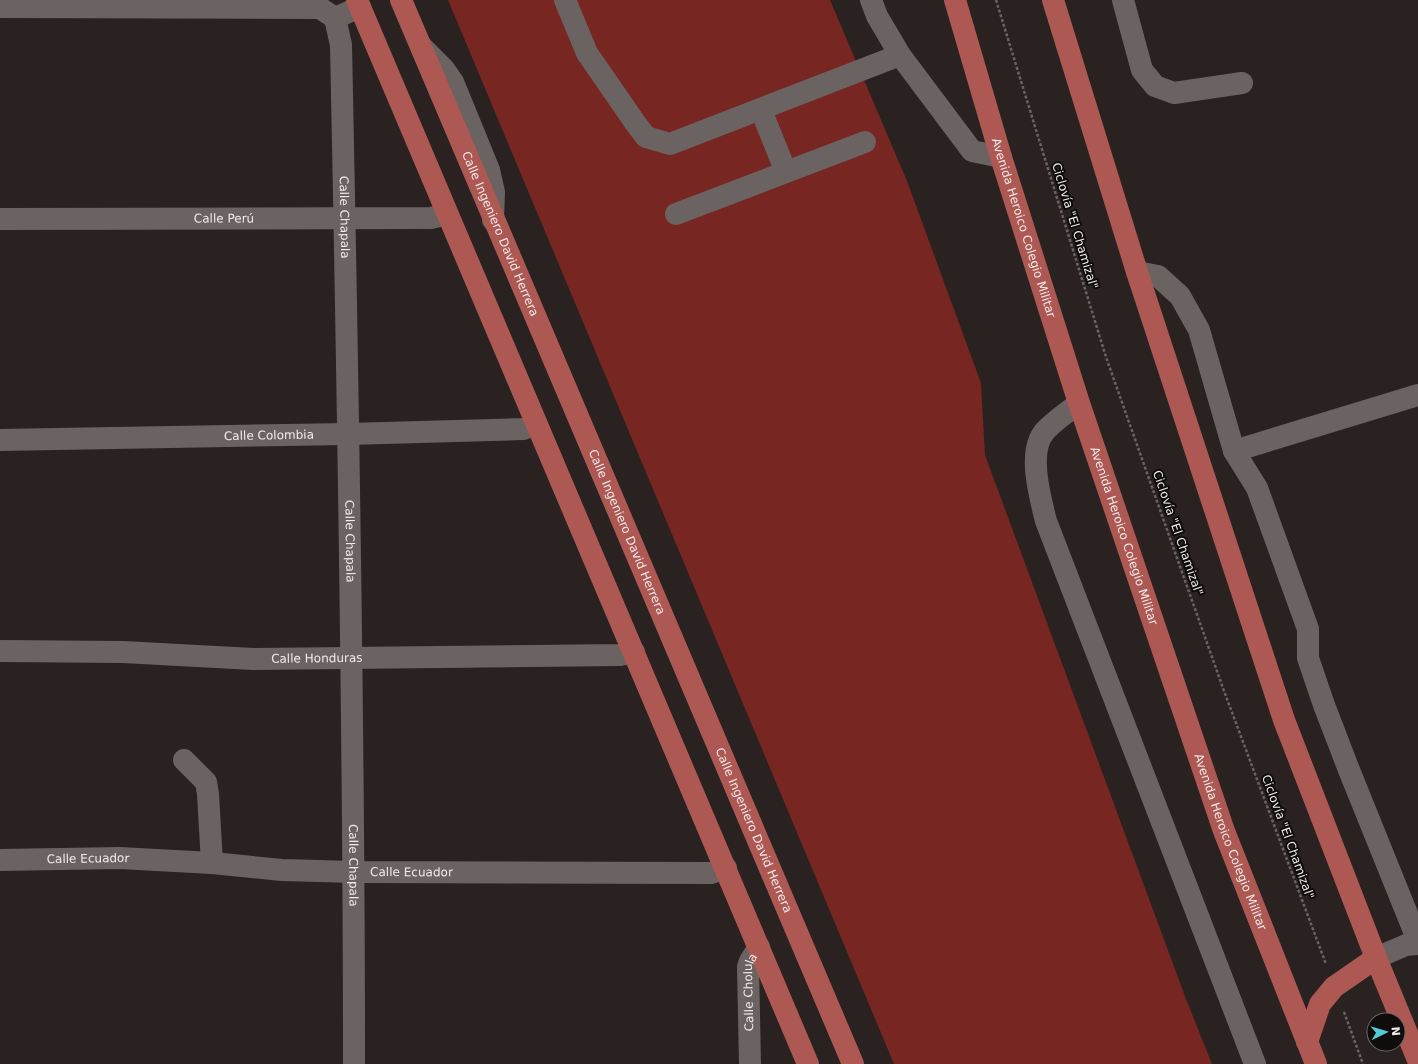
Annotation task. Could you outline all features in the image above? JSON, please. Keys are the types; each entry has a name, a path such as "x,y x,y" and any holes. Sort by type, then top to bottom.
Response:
{"main road":[{"name":"Calle Ingeniero David Herrera","path":"401,0 493,220 853,1064"},
{"name":"Avenida Heroico Colegio Militar","path":"955,0 1001,157 1079,403 1224,831 1316,1064"},
{"path":"1053,0 1137,272 1284,720 1376,958 1418,1060"},
{"path":"358,4 808,1064"},
{"path":"1307,1042 1320,1004 1334,987 1376,958"}],"street":[{"path":"565,0 587,53 646,138 670,144 900,55"},
{"path":"871,0 877,16 900,55 972,151 1001,157"},
{"path":"1123,0 1142,70 1154,86 1174,93 1242,83"},
{"path":"0,7 320,8 335,18 358,4"},
{"name":"Calle Chapala","path":"335,18 341,45 354,872 354,1064"},
{"path":"761,110 786,172"},
{"path":"676,214 865,142"},
{"name":"Calle Perú","path":"0,218 431,218 446,214"},
{"path":"1137,272 1158,276 1180,296 1199,330 1234,452 1257,488 1308,629 1308,658 1324,705 1348,770 1418,941"},
{"path":"1234,452 1418,395"},
{"path":"1079,403 1044,432 1036,449 1036,481 1046,521 1255,1064"},
{"name":"Calle Colombia","path":"0,440 348,434 524,429 536,423"},
{"name":"Calle Honduras","path":"0,652 123,652 254,659 620,655 634,652"},
{"path":"184,760 206,782 212,863"},
{"name":"Calle Ecuador","path":"0,860 120,858 212,863 282,870 354,872 711,873 726,868"},
{"path":"1376,958 1406,945 1418,944"},
{"name":"Calle Cholula","path":"750,1064 748,968 750,961 759,947"}],"path":[{"name":"Ciclovía \"El Chamizal\"","path":"996,0 1106,357 1224,691 1363,1064"}],"shaded area":[{"path":"448,0 830,0 907,181 981,383 985,455 1186,999 1212,1064 894,1064"}]}
